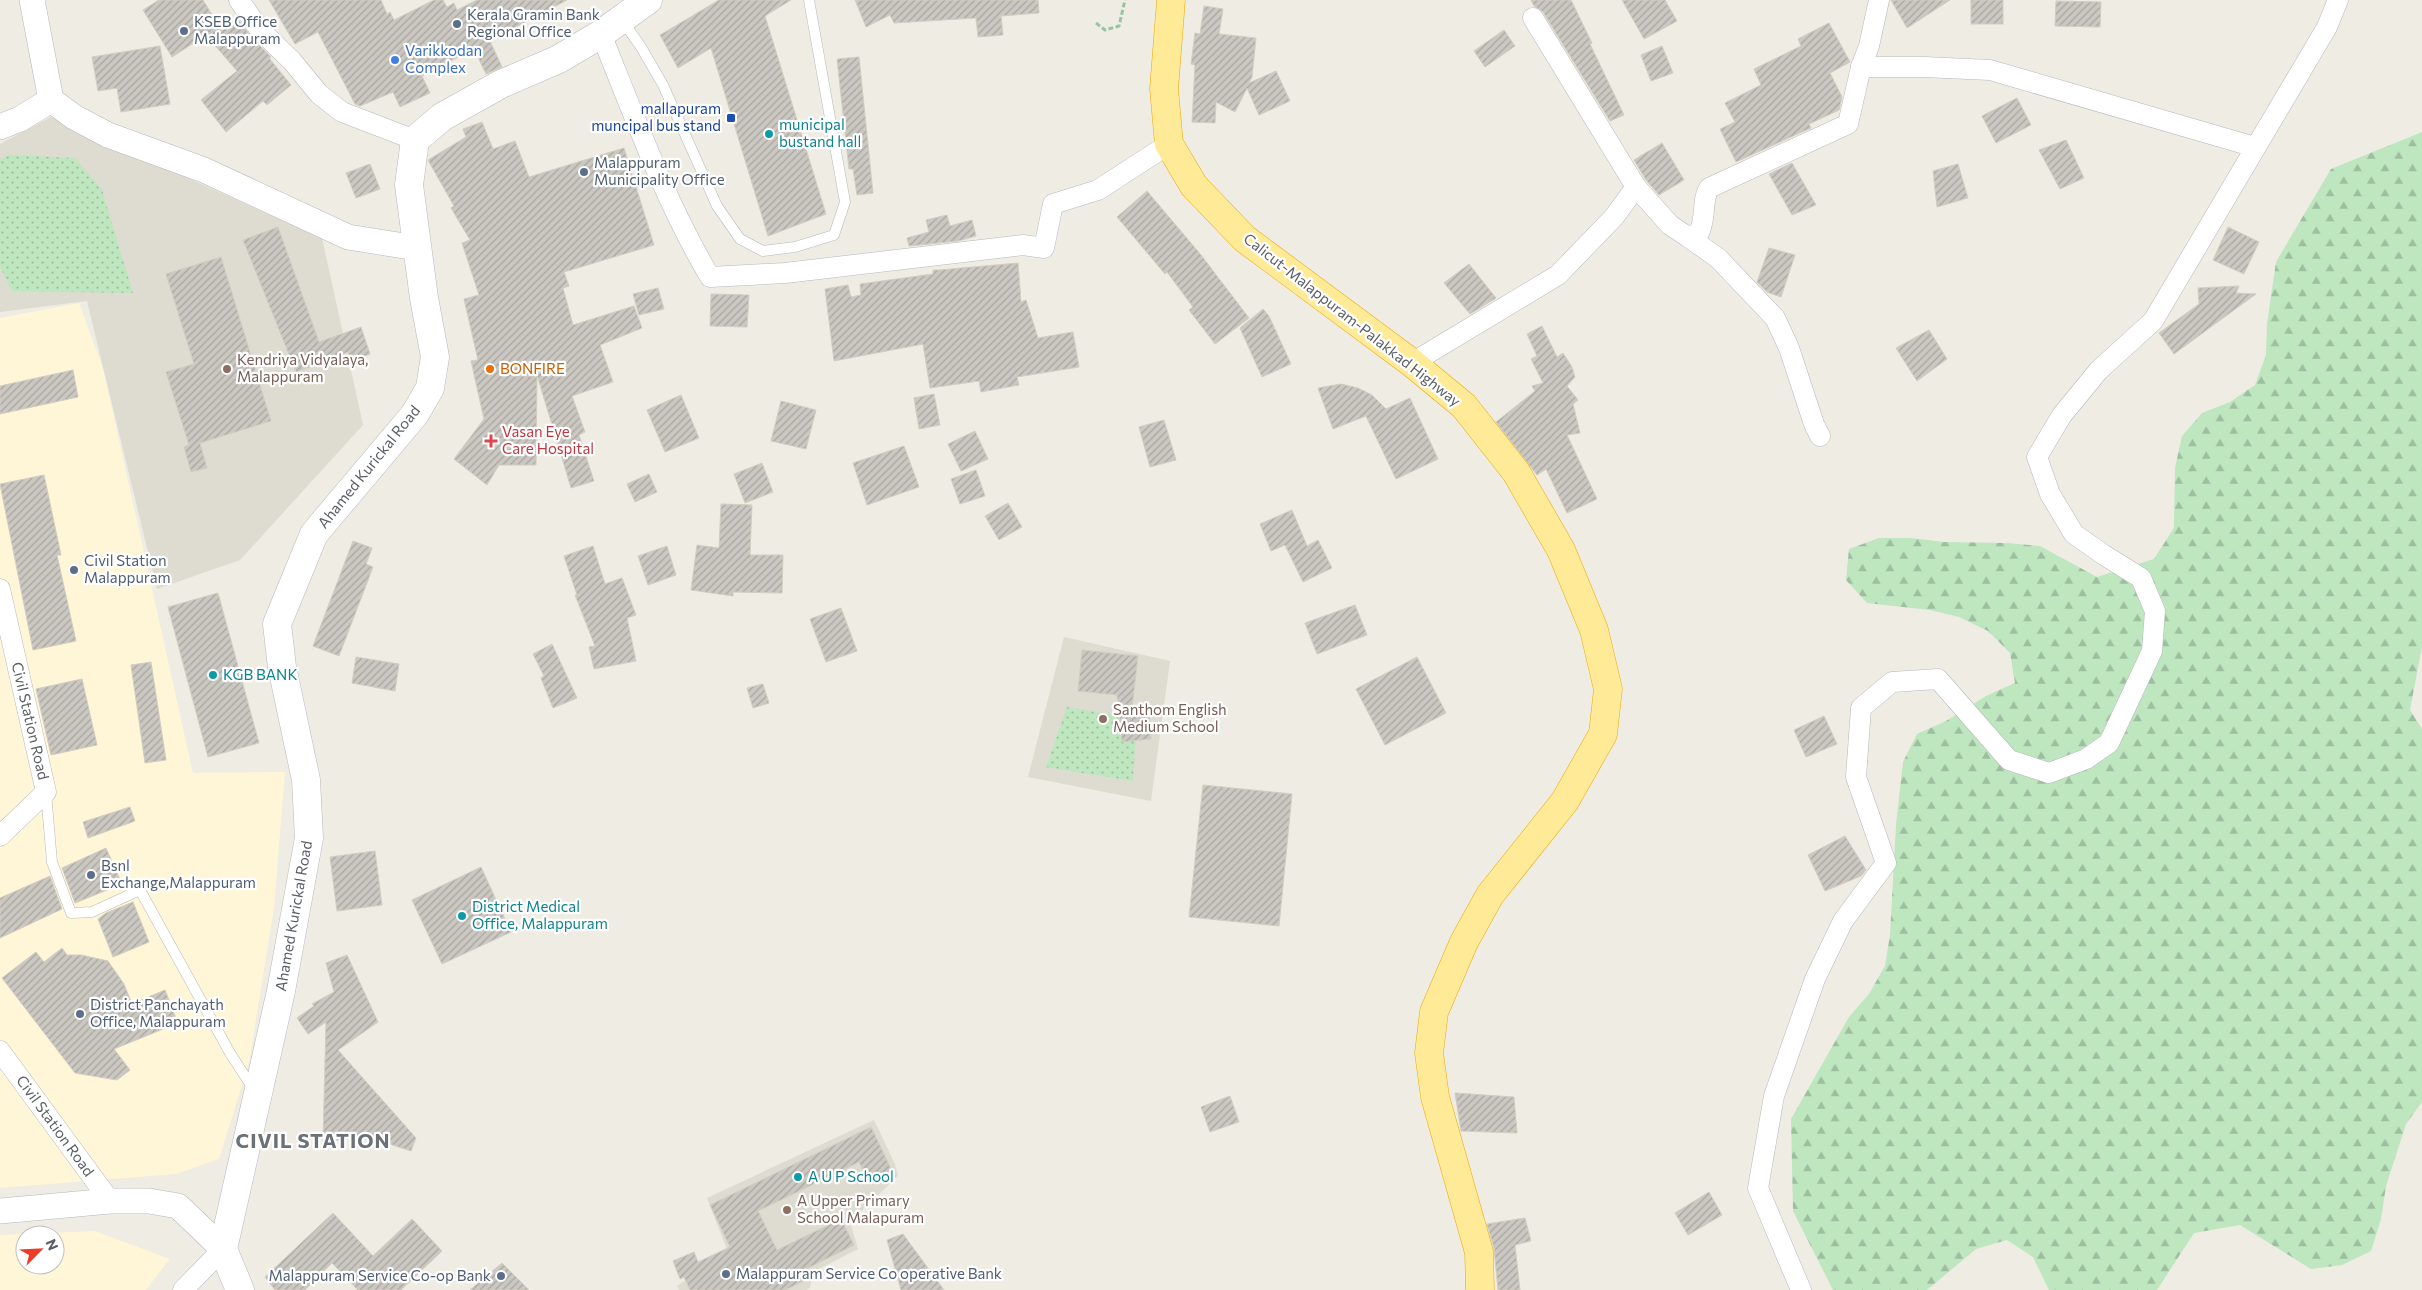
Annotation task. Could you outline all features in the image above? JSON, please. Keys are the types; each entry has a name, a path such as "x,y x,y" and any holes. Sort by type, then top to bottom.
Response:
{"highway":[{"name":"Calicut-Malappuram-Palakkad Highway","path":"1171,0 1164,89 1170,144 1194,186 1245,239 1412,364 1464,406 1516,472 1560,550 1594,630 1608,689 1604,734 1565,801 1490,895 1464,942 1434,1012 1429,1052 1435,1097 1479,1252 1480,1290"}],"main road":[{"path":"415,140 442,116 501,84 559,59 648,0"},
{"name":"Ahamed Kurickal Road","path":"223,1249 281,991 309,838 306,780 282,667 278,624 314,534 415,414 430,388 436,357 424,298 409,185 415,140"},
{"path":"223,1249 240,1290"}],"street":[{"path":"32,0 51,100 74,117 108,134 204,170 348,237 417,248"},
{"path":"238,0 259,29 292,61 319,94 342,112 415,140"},
{"path":"1688,237 1699,233 1704,222 1705,194 1709,188 1848,124 1860,67 1869,46 1879,0"},
{"path":"1801,1290 1758,1188 1774,1096 1815,979 1843,922 1886,863 1856,777 1861,708 1892,682 1938,679 2009,760 2049,773 2086,759 2109,743 2152,651 2155,611 2141,578 2104,556 2074,534 2050,494 2037,457 2062,415 2099,370 2153,321 2327,27 2338,0"},
{"path":"1533,18 1636,188 1670,225 1718,258 1775,318 1789,348 1814,424 1820,436"},
{"path":"611,26 652,157 694,250 710,277 785,273 1023,245 1044,248 1054,204 1098,190 1170,144"},
{"path":"1860,67 1924,66 1990,70 2255,148"},
{"path":"0,126 20,119 51,100"},
{"path":"1412,364 1558,275 1614,217 1636,188"},
{"name":"Civil Station Road","path":"0,588 46,792 0,836"},
{"name":"Civil Station Road","path":"0,1051 110,1201"},
{"path":"0,1211 110,1201 149,1201 178,1206 223,1249 183,1290"}],"lane":[{"path":"611,26 641,47 681,120 717,206 740,240 763,251 795,247 834,234 845,202 809,0"},
{"path":"46,792 52,862 71,913 92,912 140,890 230,1053 258,1097"}],"path":[{"path":"1096,23 1105,30 1119,26 1125,0"}],"shaded area":[{"name":"Kendriya Vidyalaya, Malappuram","path":"51,117 322,238 363,425 240,560 157,589 87,301 0,312 0,144"},
{"name":"Civil Station Malappuram","path":"79,303 103,368 193,773 285,772 274,908 249,1063 219,1159 176,1174 0,1188 0,318"},
{"name":"Santhom English Medium School","path":"1064,637 1170,661 1151,801 1028,777"},
{"name":"A Upper Primary School Malapuram","path":"874,1120 895,1164 898,1176 850,1222 858,1249 813,1272 810,1288 806,1290 679,1290 677,1286 728,1252 707,1198"},
{"path":"95,1231 170,1259 146,1290 0,1290 0,1235 15,1234 15,1275 65,1275 65,1232"}],"green space":[{"path":"2422,132 2422,646 2410,710 2422,729 2422,1102 2406,1124 2386,1186 2381,1219 2371,1251 2342,1265 2311,1269 2240,1225 2194,1233 2157,1290 2049,1290 2033,1257 2007,1240 1976,1249 1927,1290 1833,1290 1793,1211 1791,1119 1849,1017 1869,994 1885,966 1890,935 1896,825 1903,762 1917,734 1946,721 1986,696 2015,683 2010,653 1988,631 1959,617 1930,610 1867,603 1846,580 1849,549 1879,538 1911,538 1944,542 2008,543 2040,546 2097,577 2154,559 2174,528 2175,468 2182,436 2202,413 2230,402 2255,385 2266,355 2267,324 2276,262 2331,169"},
{"path":"9,155 75,158 102,190 133,293 12,291 0,267 0,159"},
{"path":"1067,707 1137,719 1133,781 1046,767"}],"building":[{"path":"159,0 203,0 222,31 237,18 251,37 271,57 269,58 291,85 267,105 263,101 226,132 201,100 237,71 206,35 172,57 143,10"},
{"path":"269,0 381,0 387,14 390,12 394,20 434,0 443,0 447,7 454,3 457,10 477,0 567,0 490,41 502,67 486,74 474,49 422,76 430,93 400,107 393,92 360,106 355,104 318,32 295,44"},
{"name":"municipal bustand hall","path":"719,0 791,0 765,16 826,214 768,236 711,48 678,68 660,35"},
{"path":"855,0 1038,0 1039,13 1001,16 1003,35 978,37 976,18 894,23 890,15 866,27"},
{"path":"1531,0 1571,0 1624,115 1610,121 1543,12 1534,6"},
{"path":"1622,0 1665,0 1677,21 1644,39"},
{"path":"1891,0 1950,0 1907,28"},
{"path":"1971,0 2003,0 2003,24 1971,24"},
{"path":"2056,1 2101,2 2100,27 2055,26"},
{"path":"1204,6 1223,9 1219,34 1256,38 1252,77 1249,83 1276,71 1290,101 1259,115 1247,88 1235,112 1216,102 1215,123 1192,122 1195,65 1191,64 1195,33 1200,34"},
{"path":"1829,23 1850,62 1830,73 1842,97 1839,110 1809,124 1811,128 1736,162 1720,129 1735,122 1725,103 1761,85 1754,69 1801,46 1798,39"},
{"path":"1504,30 1515,46 1485,67 1474,51"},
{"path":"160,46 170,104 121,112 117,88 98,91 92,57"},
{"path":"1662,46 1673,73 1651,81 1641,55"},
{"path":"859,57 873,193 857,195 853,169 849,169 837,59"},
{"path":"2017,98 2031,125 1996,143 1982,116"},
{"path":"482,122 493,149 515,141 529,177 624,148 654,245 564,272 569,286 563,288 573,325 634,306 642,328 600,345 613,382 572,396 585,432 579,435 594,481 571,488 537,375 536,465 499,465 487,485 454,459 484,419 471,361 478,360 464,299 479,295 462,243 470,240 451,208 454,206 428,160 466,137 463,129"},
{"path":"2066,140 2084,178 2060,189 2039,150"},
{"path":"1662,143 1684,180 1659,195 1646,180 1634,160"},
{"path":"1792,163 1816,205 1792,215 1769,174"},
{"path":"370,164 380,189 356,198 346,173"},
{"path":"1958,164 1968,198 1937,207 1933,171"},
{"path":"1147,191 1201,255 1249,318 1215,344 1189,310 1193,307 1167,272 1165,274 1117,217"},
{"path":"947,215 950,226 972,220 976,236 958,241 909,246 907,238 929,232 926,220"},
{"path":"278,227 319,342 361,327 370,354 351,361 348,352 296,372 243,240"},
{"path":"2228,227 2259,242 2244,274 2213,260"},
{"path":"1769,248 1795,255 1781,297 1767,292 1757,282"},
{"path":"221,257 271,421 200,443 207,468 191,472 184,447 189,445 166,372 194,364 166,274"},
{"path":"1018,263 1021,302 1026,300 1038,338 1073,332 1079,367 1017,377 1019,385 981,392 979,381 930,388 923,344 834,361 825,289 848,285 851,297 861,295 860,284 933,274 933,270"},
{"path":"1469,264 1496,298 1470,314 1444,283"},
{"path":"2239,286 2236,293 2256,294 2174,354 2159,333 2199,304 2198,288"},
{"path":"658,288 664,309 639,315 633,294"},
{"path":"711,294 749,295 747,327 710,326"},
{"path":"1263,309 1269,316 1291,364 1262,377 1240,328"},
{"path":"1542,326 1557,357 1563,353 1572,367 1575,377 1567,386 1578,400 1573,404 1580,433 1567,435 1597,499 1567,513 1546,469 1537,475 1496,422 1535,391 1532,386 1543,383 1531,359 1537,356 1527,334"},
{"path":"1929,330 1947,359 1917,381 1896,348"},
{"path":"73,370 78,397 0,414 0,386"},
{"path":"1341,384 1358,388 1372,395 1386,409 1410,398 1438,459 1396,479 1366,416 1333,429 1318,388"},
{"path":"934,394 940,425 919,429 914,398"},
{"path":"681,395 699,438 665,452 647,410"},
{"path":"781,401 816,410 806,449 771,441"},
{"path":"1164,420 1176,460 1150,467 1139,427"},
{"path":"975,431 988,459 961,471 948,444"},
{"path":"904,446 919,487 867,505 853,463"},
{"path":"762,463 773,492 745,503 734,474"},
{"path":"976,470 985,496 960,504 951,479"},
{"path":"649,474 657,492 635,502 627,484"},
{"path":"44,475 61,555 57,555 76,641 33,650 0,484"},
{"path":"1008,503 1022,527 999,540 985,516"},
{"path":"721,504 752,505 750,555 783,555 782,593 733,592 733,596 691,590 697,545 719,548"},
{"path":"1292,510 1307,546 1318,540 1332,568 1303,582 1285,545 1271,551 1260,524"},
{"path":"353,541 372,548 366,564 373,567 339,656 313,646"},
{"path":"593,546 605,584 622,578 636,615 627,618 636,661 594,669 589,647 595,646 575,595 577,595 564,556"},
{"path":"667,546 676,575 648,585 638,556"},
{"name":"KGB BANK","path":"218,593 259,743 208,757 168,607"},
{"path":"1355,605 1367,635 1317,654 1305,623"},
{"path":"841,608 857,651 826,662 810,619"},
{"path":"552,644 577,698 553,708 541,678 544,676 533,654"},
{"path":"1082,650 1138,656 1131,716 1149,714 1151,739 1122,742 1117,695 1078,691"},
{"path":"356,657 399,664 395,691 352,683"},
{"path":"1417,657 1446,713 1385,745 1356,689"},
{"path":"151,662 166,760 145,763 131,665"},
{"path":"82,679 97,745 51,755 36,689"},
{"path":"763,684 769,703 753,708 747,688"},
{"path":"1824,716 1837,744 1806,757 1794,730"},
{"path":"1203,785 1292,794 1279,926 1189,917"},
{"path":"130,807 135,821 88,838 83,822"},
{"path":"1845,836 1866,870 1861,876 1825,891 1808,855"},
{"name":"Bsnl Exchange,Malappuram","path":"106,848 122,884 75,903 62,868"},
{"path":"375,851 382,905 337,911 330,857"},
{"name":"District Medical Office, Malappuram","path":"481,867 511,932 442,964 412,900"},
{"path":"50,876 62,909 0,938 0,898"},
{"path":"133,902 149,942 113,957 98,919 106,913"},
{"name":"District Panchayath Office, Malappuram","path":"62,948 67,955 81,955 108,961 124,984 132,1004 165,990 178,1023 114,1049 130,1070 117,1080 75,1073 2,978 36,952 44,962"},
{"path":"347,955 378,1022 338,1050 416,1138 411,1151 365,1136 323,1142 326,1022 308,1034 297,1018 314,1006 312,1004 334,992 326,963"},
{"path":"1455,1093 1514,1097 1517,1133 1461,1131"},
{"path":"1230,1096 1239,1122 1210,1132 1201,1107"},
{"name":"A Upper Primary School Malapuram","path":"871,1127 892,1171 869,1182 859,1162 758,1211 777,1250 841,1219 854,1245 804,1270 808,1279 785,1290 690,1290 684,1277 680,1279 673,1261 694,1252 698,1262 730,1247 710,1205"},
{"path":"1709,1192 1722,1215 1688,1235 1675,1213"},
{"path":"333,1213 373,1256 412,1219 442,1251 401,1290 358,1290 332,1263 305,1290 275,1290 265,1277"},
{"path":"1525,1218 1531,1241 1515,1245 1520,1290 1498,1290 1494,1248 1487,1224"},
{"path":"903,1234 944,1290 901,1290 887,1240"},
{"name":"Malappuram Service Co-op Bank","path":"502,1263 529,1290 470,1290"}],"place":[{"name":"Kerala Gramin Bank Regional Office","path":"457,24"},
{"name":"KSEB Office Malappuram","path":"184,31"},
{"name":"Varikkodan Complex","path":"395,60"},
{"name":"mallapuram muncipal bus stand","path":"731,118"},
{"name":"municipal bustand hall","path":"769,134"},
{"name":"Malappuram Municipality Office","path":"584,172"},
{"name":"Kendriya Vidyalaya, Malappuram","path":"227,369"},
{"name":"BONFIRE","path":"490,369"},
{"name":"Vasan Eye Care Hospital","path":"491,441"},
{"name":"Civil Station Malappuram","path":"74,570"},
{"name":"KGB BANK","path":"213,675"},
{"name":"Santhom English Medium School","path":"1103,719"},
{"name":"Bsnl Exchange,Malappuram","path":"91,875"},
{"name":"District Medical Office, Malappuram","path":"462,916"},
{"name":"District Panchayath Office, Malappuram","path":"80,1014"},
{"name":"A U P School","path":"798,1177"},
{"name":"A Upper Primary School Malapuram","path":"787,1210"},
{"name":"Malappuram Service Co operative Bank","path":"726,1274"},
{"name":"Malappuram Service Co-op Bank","path":"501,1276"}],"district":[{"name":"CIVIL STATION","path":"313,1141"}]}
